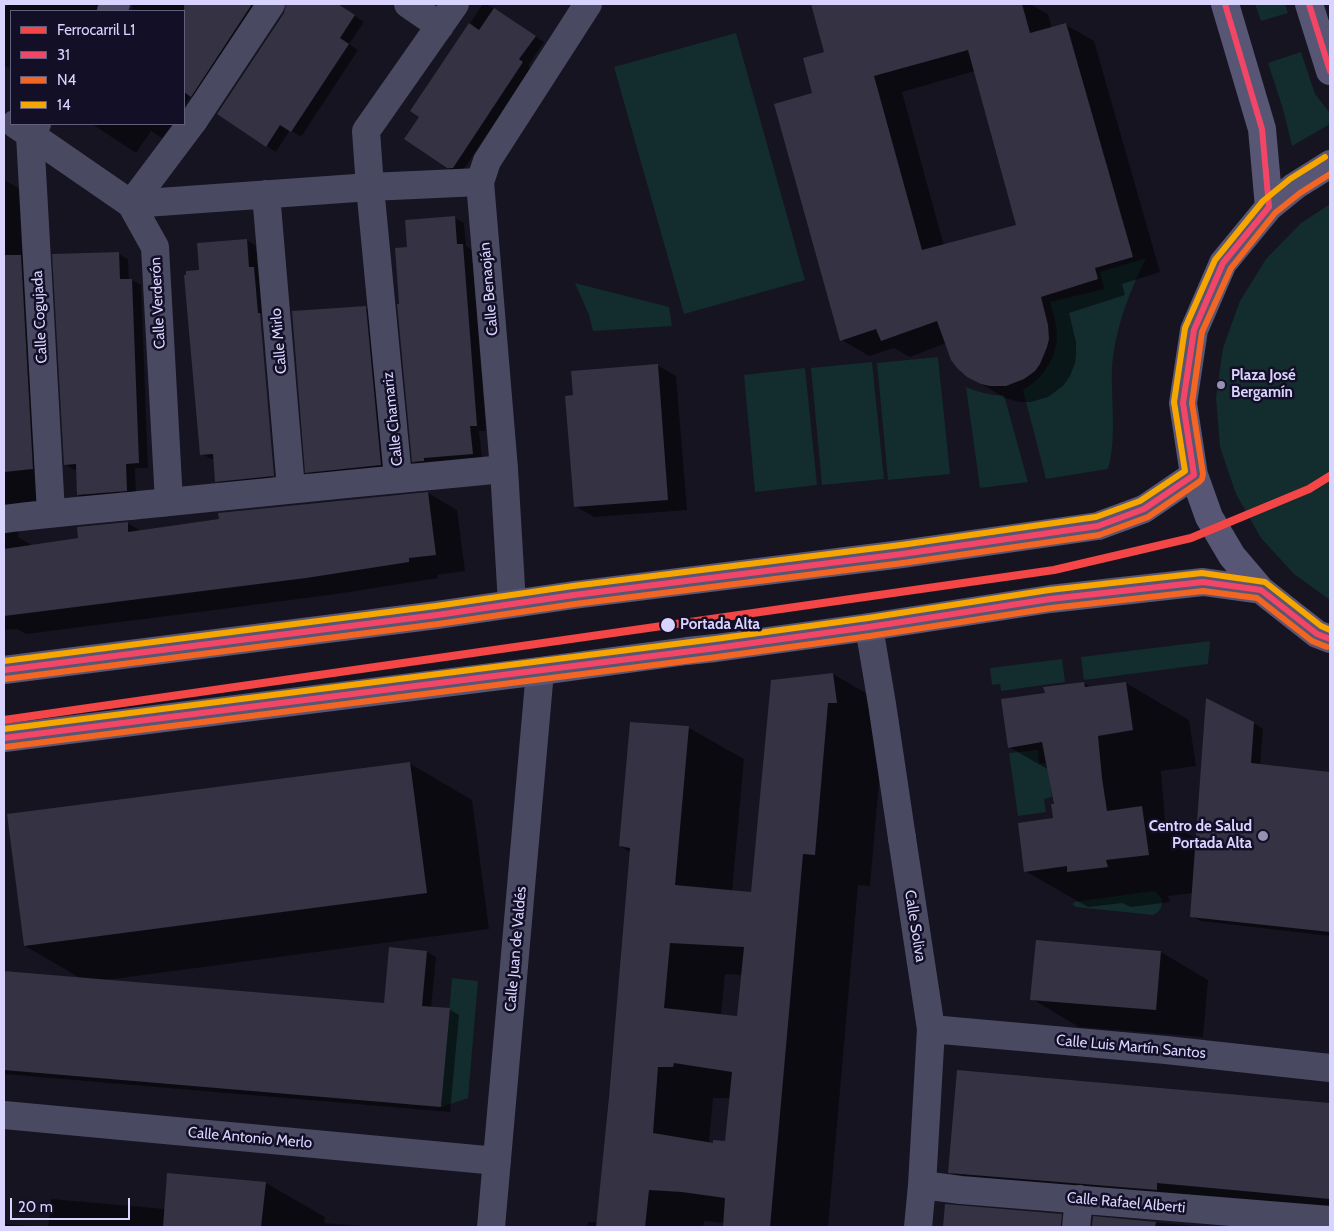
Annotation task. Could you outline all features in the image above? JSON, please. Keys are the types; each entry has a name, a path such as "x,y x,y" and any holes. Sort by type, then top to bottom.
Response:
{"main road":[{"path":"1225,4 1262,129 1270,206"},
{"path":"1309,4 1330,71"},
{"path":"1330,164 1295,186 1270,206 1223,263 1194,330 1183,403 1194,475 1209,517 1232,556 1261,590 1317,634 1330,639"},
{"path":"4,670 437,615 574,594 912,552 1098,526 1144,509 1194,475"},
{"path":"4,738 716,648 1050,599 1203,582 1261,590"}],"street":[{"path":"131,204 194,120 271,4"},
{"path":"408,4 440,26"},
{"name":"Calle Chamariz","path":"4,519 398,478 366,131 455,4"},
{"name":"Calle Benaoján","path":"512,604 504,469 480,182 487,161 588,4"},
{"path":"23,126 131,204 370,187 480,182"},
{"name":"Calle Cogujada","path":"23,126 51,513"},
{"name":"Calle Mirlo","path":"266,194 291,489"},
{"name":"Calle Verderón","path":"131,204 155,247 169,502"},
{"path":"398,478 504,469"},
{"name":"Calle Soliva","path":"868,627 882,704 931,1029 918,1227"},
{"name":"Calle Juan de Valdés","path":"491,1227 540,671"},
{"name":"Calle Luis Martín Santos","path":"931,1029 1166,1050 1330,1068"},
{"name":"Calle Antonio Merlo","path":"4,1115 497,1161"},
{"name":"Calle Rafael Alberti","path":"922,1185 961,1190 1079,1199 1245,1220 1330,1220"},
{"path":"1076,1227 1079,1199"}],"green space":[{"path":"1255,4 1285,4 1288,13 1261,21"},
{"path":"736,33 805,280 684,314 614,67"},
{"path":"1301,52 1315,94 1330,113 1330,124 1292,146 1283,109 1268,63"},
{"path":"1330,204 1330,600 1294,574 1261,538 1236,494 1220,447 1216,397 1223,348 1240,301 1266,259 1301,223"},
{"path":"1146,258 1128,299 1113,355 1112,445 1108,469 1046,479 1023,390 1043,373 1055,350 1057,333 1050,302 1104,289 1100,272"},
{"path":"575,283 669,307 672,326 593,331 589,315"},
{"path":"938,357 950,474 888,480 877,363"},
{"path":"872,362 884,479 822,485 811,368"},
{"path":"805,368 817,485 755,492 744,375"},
{"path":"966,387 989,394 1004,395 1028,482 980,488"},
{"path":"1210,641 1208,664 1084,680 1081,657"},
{"path":"1062,659 1065,682 1001,691 1000,684 992,685 990,668"},
{"path":"1038,750 1039,764 1048,763 1052,797 1044,799 1046,812 1018,816 1009,753"},
{"path":"1153,891 1162,899 1162,904 1158,912 1153,915 1076,907 1073,905 1074,902"},
{"path":"452,978 478,981 468,1098 441,1107"}],"building":[{"path":"184,4 252,4 191,97 185,93"},
{"path":"286,4 338,4 355,15 340,38 349,44 291,132 280,125 266,147 217,114 284,13"},
{"path":"811,4 1022,4 1030,33 1066,23 1133,257 1095,268 1098,279 1041,297 1048,325 1049,339 1040,364 1035,371 1024,379 1006,386 990,386 967,377 951,360 937,321 881,341 876,329 840,341 774,104 812,93 803,58 824,52","holes":["968,50 1016,225 922,250 874,76"]},
{"path":"494,8 536,36 519,59 523,62 453,168 447,168 404,139 419,117 410,111 469,23 479,30"},
{"path":"455,216 457,244 463,244 477,426 470,426 473,454 424,458 424,461 412,462 397,304 399,304 395,248 407,247 405,220"},
{"path":"247,239 249,267 254,267 258,313 260,313 274,476 215,482 213,454 200,455 184,275 186,275 186,271 199,270 197,243"},
{"path":"119,252 120,279 132,279 139,463 126,464 127,491 77,495 76,464 64,465 52,254"},
{"path":"4,255 21,255 33,469 4,472"},
{"path":"366,306 381,465 305,473 292,311"},
{"path":"658,364 668,500 574,507 565,396 573,395 571,371"},
{"path":"428,492 436,555 409,558 409,562 306,578 4,616 4,549 78,538 77,527 128,522 128,532 219,519 218,513"},
{"path":"833,673 837,703 828,703 815,855 803,854 770,1227 723,1227 725,1198 649,1190 645,1227 596,1227 630,848 619,846 630,722 689,726 675,885 751,892 771,680","holes":["670,943 744,947 737,1016 664,1008","674,1063 732,1072 725,1141 713,1140 713,1143 653,1133 658,1067 673,1067"]},
{"path":"1084,682 1085,687 1126,682 1133,730 1098,736 1102,778 1107,811 1142,806 1149,855 1106,860 1108,867 1067,872 1067,866 1024,872 1018,823 1053,818 1051,804 1054,804 1042,742 1008,748 1001,699 1045,693 1043,687"},
{"name":"Centro de Salud Portada Alta","path":"1206,698 1254,722 1251,763 1330,772 1330,932 1190,917"},
{"path":"410,762 427,893 24,946 7,814"},
{"path":"1036,940 1161,951 1156,1010 1030,1000"},
{"path":"389,947 427,951 422,1006 450,1008 441,1107 4,1070 4,971 384,1003"},
{"path":"957,1070 1330,1103 1330,1199 1157,1183 1157,1190 948,1173"},
{"path":"167,1173 266,1182 261,1227 163,1227"},
{"path":"945,1204 1062,1214 1061,1227 943,1227"},
{"path":"1093,1216 1156,1222 1155,1227 1092,1227"}],"rail line":[{"name":"L1","path":"4,720 1054,570 1191,538 1309,489 1330,476"}],"transit line":[{"name":"31","path":"4,670 902,554 1098,526 1144,509 1194,475 1183,403 1194,330 1223,263 1269,207 1262,129 1225,4"},
{"name":"31","path":"1309,4 1330,71"},
{"name":"14","path":"4,661 901,545 1096,517 1140,501 1185,471 1174,402 1185,328 1215,260 1263,201 1290,179 1325,157"},
{"name":"N4","path":"5,679 903,563 1099,535 1148,517 1202,479 1203,474 1192,403 1202,332 1231,268 1275,213 1300,193 1330,174"},
{"name":"14","path":"4,729 715,639 1049,590 1202,573 1265,582 1321,626 1330,630"},
{"name":"31","path":"4,738 716,648 1050,599 1203,582 1261,590 1317,634 1330,639"},
{"name":"N4","path":"5,747 717,657 1051,608 1203,591 1257,598 1312,641 1327,647"}],"place":[{"name":"Plaza José Bergamín","path":"1221,385"},
{"name":"Portada Alta","path":"668,625"},
{"name":"Centro de Salud Portada Alta","path":"1263,836"}]}
